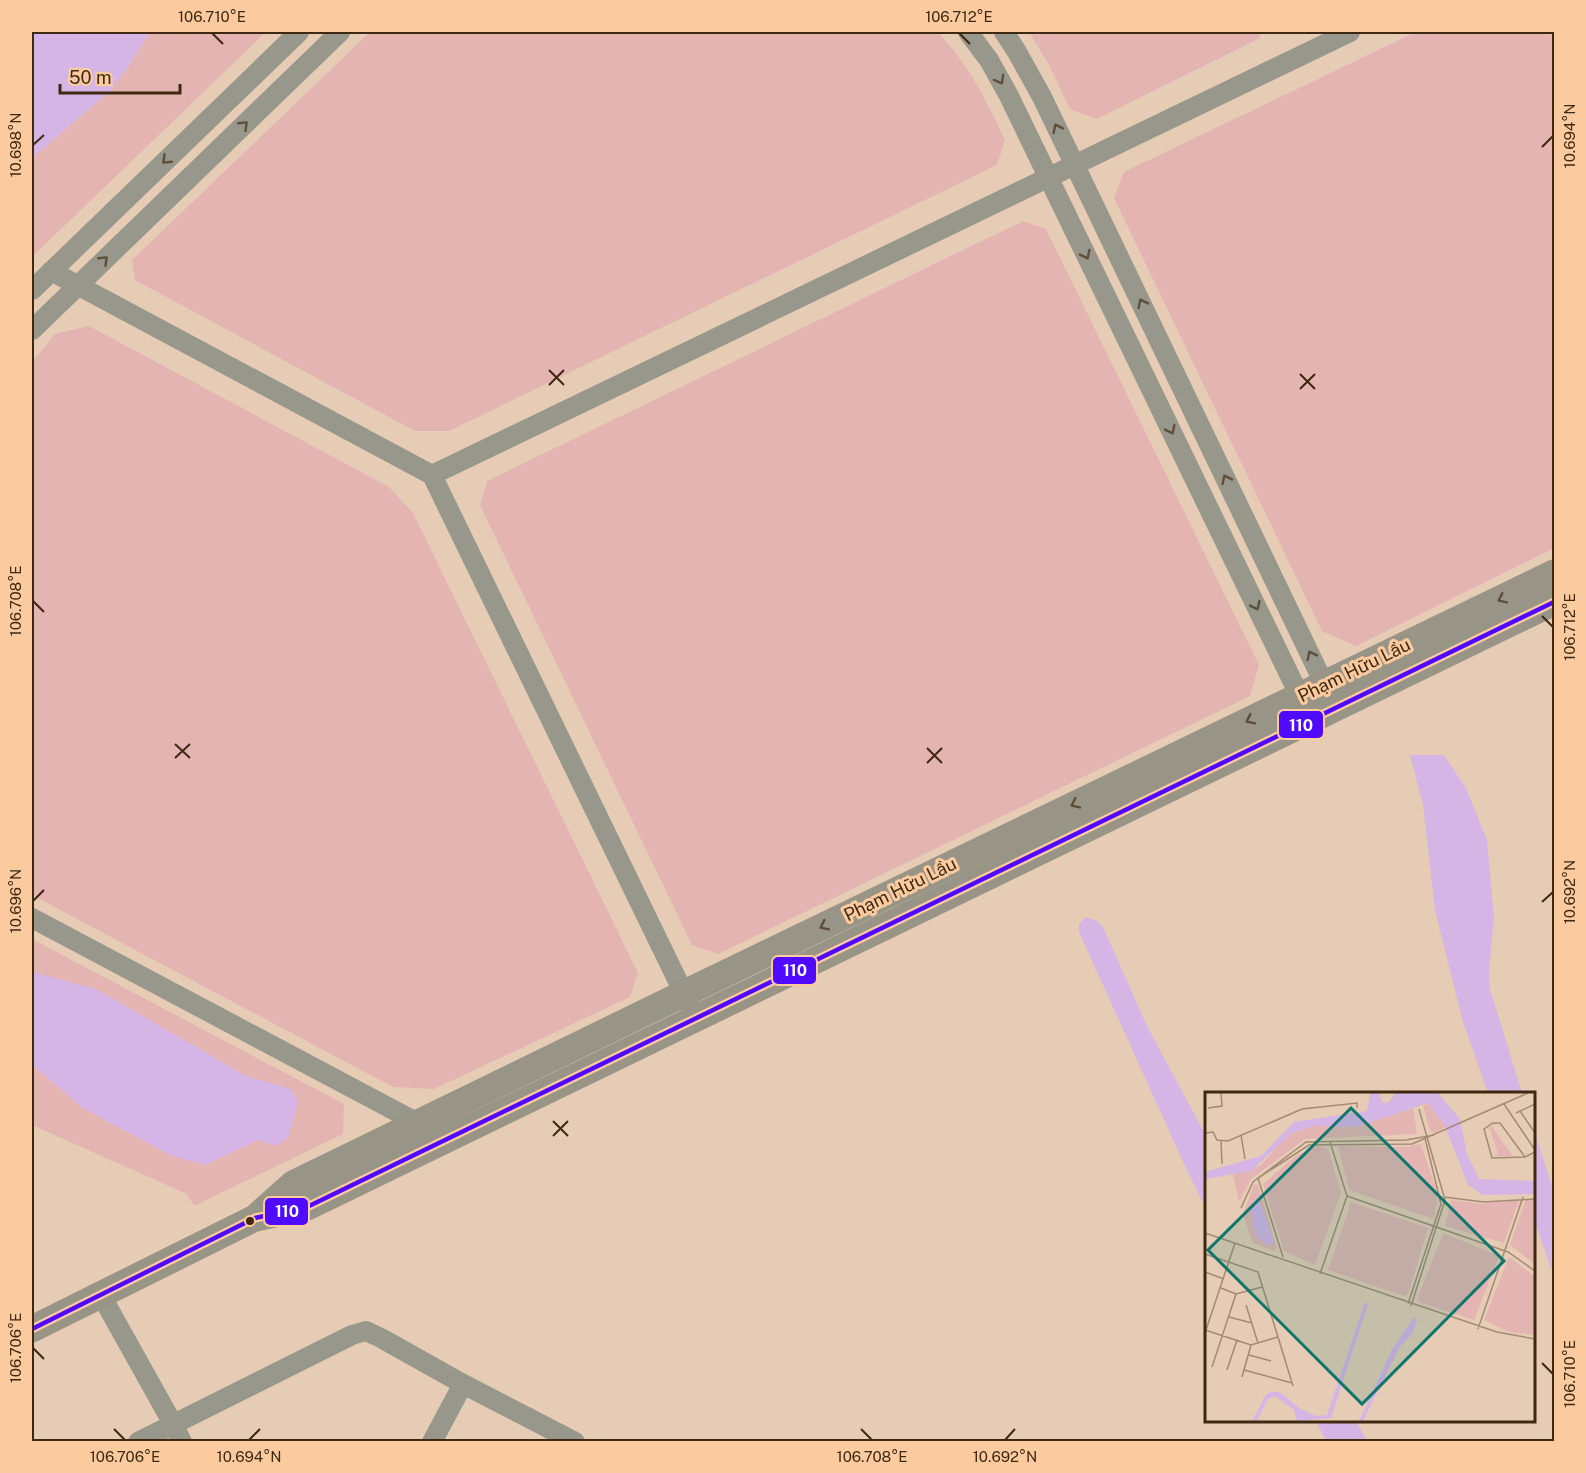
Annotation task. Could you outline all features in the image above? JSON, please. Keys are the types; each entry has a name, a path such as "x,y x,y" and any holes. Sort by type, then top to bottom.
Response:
{"main road":[{"name":"Phạm Hữu Lầu","path":"1330,696 1554,573"},
{"name":"Phạm Hữu Lầu","path":"255,1218 293,1184 684,994 1330,696 1554,602"},
{"name":"Phạm Hữu Lầu","path":"32,1329 255,1218 308,1207 695,1018 1305,708"}],"street":[{"path":"32,290 299,32"},
{"path":"32,330 340,32"},
{"path":"968,32 1000,79 1305,708"},
{"path":"1004,32 1030,73 1075,164 1330,696"},
{"path":"432,475 1350,32"},
{"path":"51,272 432,475 695,1018"},
{"path":"32,918 418,1123"},
{"path":"101,1295 182,1442"},
{"path":"138,1442 352,1335 366,1331 575,1442"},
{"path":"432,1442 463,1384"}],"shaded area":[{"path":"32,32 150,32 110,91 32,158"},
{"path":"150,32 266,32 32,257 32,158 90,109 126,70"},
{"path":"370,32 938,32 959,57 976,83 1005,140 997,165 449,431 415,431 135,280 132,260"},
{"path":"1029,32 1261,32 1260,38 1097,119 1070,109 1049,65"},
{"path":"1416,32 1550,32 1554,41 1554,548 1356,646 1322,631 1114,198 1124,172"},
{"path":"1023,221 1046,229 1259,665 1250,696 718,954 692,945 480,505 487,481"},
{"path":"89,326 389,487 413,513 638,973 630,997 434,1089 393,1087 32,895 32,362 55,334"},
{"path":"1410,755 1444,755 1466,788 1487,840 1494,918 1489,972 1490,989 1522,1092 1488,1092 1463,1022 1435,910 1423,805"},
{"path":"1086,917 1097,921 1103,927 1147,1026 1205,1134 1205,1207 1079,932 1079,924"},
{"path":"32,939 344,1104 343,1134 194,1206 187,1194 32,1125"},
{"path":"32,972 96,989 246,1076 291,1089 298,1102 288,1138 275,1146 258,1140 205,1165 172,1156 83,1108 32,1065"},
{"path":"1535,1132 1554,1193 1554,1277 1535,1222"},
{"path":"1316,1422 1357,1422 1367,1441 1326,1441"}],"transit line":[{"name":"110","path":"32,1329 255,1218 307,1207 1554,602"}]}
